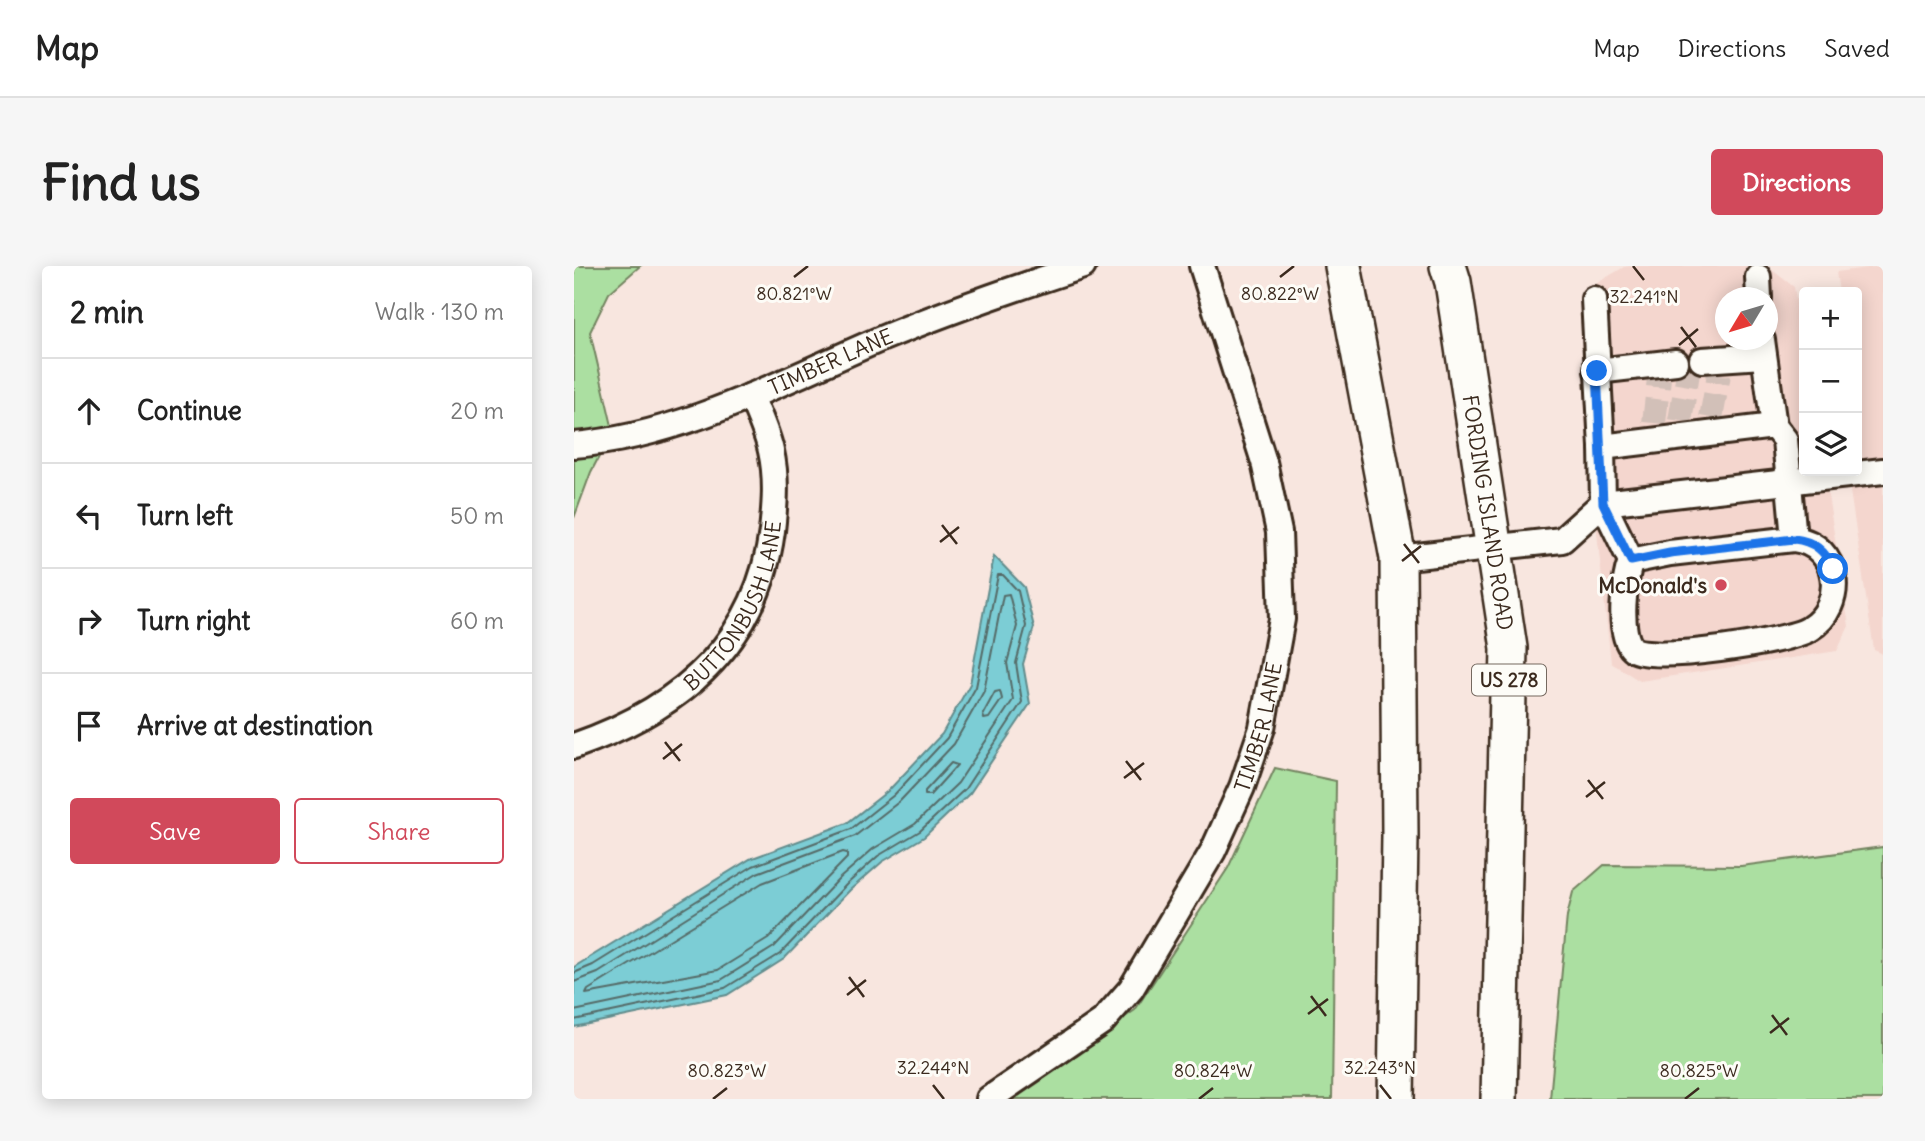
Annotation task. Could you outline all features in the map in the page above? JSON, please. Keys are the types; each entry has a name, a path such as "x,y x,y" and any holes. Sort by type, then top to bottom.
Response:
{"highway":[{"path":"1343,266 1398,558 1400,836 1396,1099"},
{"name":"FORDING ISLAND ROAD","path":"1448,266 1453,282 1509,648 1499,1099"}],"street":[{"name":"TIMBER LANE","path":"574,445 664,427 751,396 959,307 1083,266"},
{"name":"TIMBER LANE","path":"989,1099 1103,1021 1131,989 1213,851 1242,787 1262,728 1282,619 1279,533 1264,462 1202,266"},
{"path":"1594,299 1603,503 1631,561 1624,583 1625,632 1628,644 1643,655 1784,640 1808,630 1826,615 1833,586 1829,558 1813,544 1794,539 1670,553 1631,561"},
{"path":"1714,364 1756,350"},
{"path":"1762,350 1774,426 1785,440 1794,539"},
{"path":"1597,371 1665,368"},
{"name":"BUTTONBUSH LANE","path":"574,746 653,710 690,685 720,655 754,598 770,547 775,487 771,450 751,396"},
{"path":"1602,447 1652,432 1710,426 1774,426"},
{"path":"1398,558 1562,540 1603,503 1883,471"}],"shaded area":[{"path":"1631,266 1767,266 1794,287 1799,318 1799,476 1825,476 1849,626 1837,651 1640,681 1611,663 1585,421 1582,292 1624,267"},
{"path":"1883,266 1883,654 1874,650 1848,476 1862,476 1862,287 1838,287 1836,272"}],"green space":[{"path":"574,266 640,266 609,293 590,332 613,430 591,472 574,518"},
{"path":"1275,768 1336,781 1332,1099 1007,1099 1135,1010 1228,868"},
{"path":"1883,847 1883,1099 1550,1099 1567,916 1573,892 1604,865 1741,866"}],"water":[{"path":"994,556 1024,587 1034,627 1023,664 1030,704 970,793 924,837 882,862 850,890 784,959 727,995 574,1027 574,967 750,859 847,823 889,790 942,734 970,684"}],"tunnel":[{"path":"1680,421 1690,361"},
{"path":"1711,418 1719,374"},
{"path":"1654,423 1659,378"}],"place":[{"name":"McDonald's","path":"1721,585"}],"route":[{"path":"1597,371 1603,503 1631,561 1670,553 1794,539 1807,540 1813,544 1829,558 1833,569"}]}
